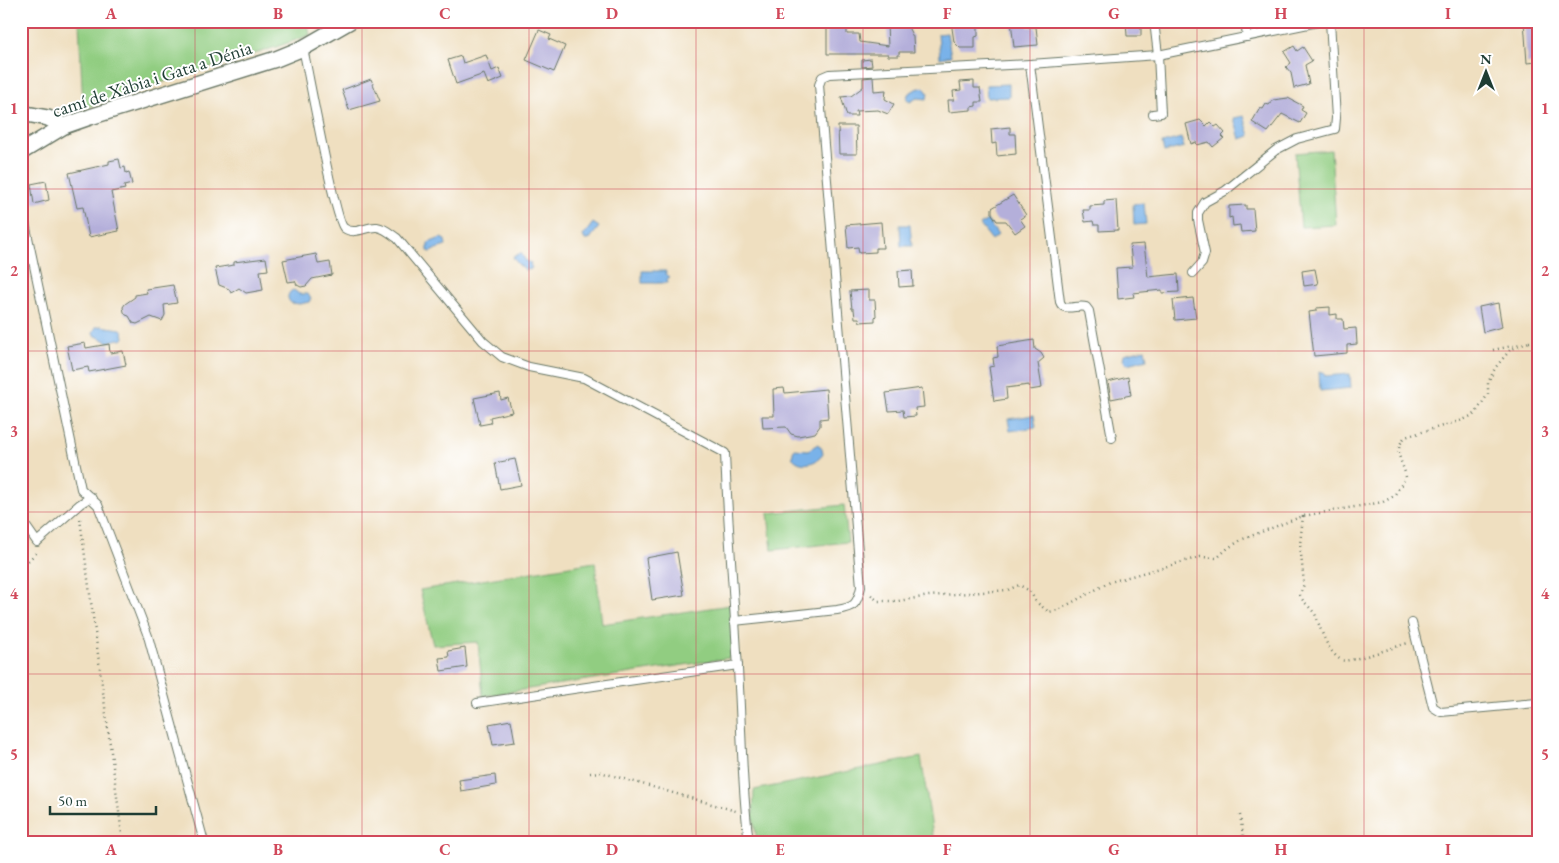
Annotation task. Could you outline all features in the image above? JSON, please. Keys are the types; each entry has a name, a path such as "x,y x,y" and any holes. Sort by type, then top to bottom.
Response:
{"street":[{"name":"camí de Xàbia i Gata a Dénia","path":"21,152 64,126 134,102 276,59 303,48 350,21"},
{"path":"21,113 48,118 64,126"}],"lane":[{"path":"1153,114 1161,113 1154,21"},
{"path":"1246,21 1247,37"},
{"path":"734,621 851,607 857,602 861,587 819,84 822,77 829,74 1030,64 1158,55 1323,21"},
{"path":"1192,273 1202,263 1205,253 1198,220 1198,213 1205,202 1225,191 1276,150 1297,139 1335,129 1336,118 1330,21"},
{"path":"303,48 334,199 340,224 345,229 353,232 376,227 388,231 397,238 483,341 502,357 529,367 584,378 725,452 728,534 738,665 745,814 749,842"},
{"path":"1030,64 1060,302 1064,308 1082,305 1089,311 1112,438"},
{"path":"21,204 81,489 98,505 148,636 204,842"},
{"path":"21,519 37,542 80,504 91,497"},
{"path":"1412,623 1433,707 1441,712 1537,705"},
{"path":"478,703 738,665"}],"path":[{"path":"1493,350 1538,341"},
{"path":"861,587 878,601 898,601 929,596 1008,590 1019,585 1030,591 1036,602 1049,612 1058,610 1110,582 1200,557 1206,559 1217,558 1228,548 1243,539 1303,516 1317,512 1374,505 1383,502 1394,496 1406,477 1398,452 1400,443 1405,437 1463,420 1475,414 1488,394 1488,382 1495,368 1510,350 1529,342"},
{"path":"80,504 80,520 123,842"},
{"path":"1303,516 1300,544 1304,584 1300,595 1302,600 1315,614 1331,650 1340,660 1358,659 1416,640"},
{"path":"21,568 36,554 37,542"},
{"path":"590,773 600,772 745,814"},
{"path":"1240,815 1244,842"}],"green space":[{"path":"79,21 307,21 310,35 83,109"},
{"path":"1331,150 1336,225 1301,227 1295,153"},
{"path":"844,505 848,542 772,550 768,513"},
{"path":"595,562 602,624 730,605 733,649 729,658 483,696 478,642 433,645 420,590"},
{"path":"921,757 934,842 757,842 753,816 754,790"}],"water":[{"path":"947,33 951,56 940,58 938,34"},
{"path":"1009,84 1009,97 987,98 986,85"},
{"path":"924,87 928,93 927,99 917,98 910,102 907,100 908,94"},
{"path":"1244,116 1250,136 1240,139 1234,118"},
{"path":"1181,138 1184,147 1164,152 1162,143"},
{"path":"1144,203 1146,224 1134,225 1133,204"},
{"path":"987,220 998,235 992,240 980,225"},
{"path":"593,223 599,227 589,240 585,240 583,236"},
{"path":"900,225 910,225 912,246 901,246"},
{"path":"441,238 445,240 446,246 431,252 428,251 428,243"},
{"path":"521,253 525,260 531,263 532,267 530,270 527,269 526,271 513,257"},
{"path":"642,271 666,271 666,274 670,277 667,279 667,283 642,283"},
{"path":"294,290 299,294 308,294 311,299 309,302 300,304 291,303 288,296"},
{"path":"96,327 121,329 124,338 108,342 94,335 93,332"},
{"path":"1145,349 1147,359 1127,364 1123,360 1124,354"},
{"path":"1319,372 1324,372 1325,376 1350,374 1351,388 1320,391"},
{"path":"1034,415 1036,427 1010,431 1008,419"},
{"path":"818,444 823,454 813,462 799,463 792,457 794,449 808,450"}],"building":[{"path":"951,21 971,21 971,25 978,25 975,48 960,48 954,42"},
{"path":"1011,21 1028,21 1028,27 1036,27 1038,45 1014,47"},
{"path":"1126,21 1141,21 1141,36 1127,36"},
{"path":"1524,21 1535,21 1536,40 1538,40 1538,62 1527,63"},
{"path":"906,23 913,37 914,52 899,52 899,56 888,56 888,54 827,54 827,26 847,28 847,34 859,34 860,42 888,46 887,24"},
{"path":"539,30 551,35 549,39 565,46 554,72 526,60"},
{"path":"1294,46 1297,51 1303,47 1312,61 1305,65 1309,84 1294,88 1291,73 1286,67 1291,63 1284,52"},
{"path":"486,55 492,71 499,68 503,78 488,84 484,74 456,84 448,60 461,56 463,63"},
{"path":"871,59 872,66 862,67 862,60"},
{"path":"873,77 874,91 886,90 885,99 894,104 888,114 878,110 856,111 857,116 847,116 841,97 851,96 863,87 863,78"},
{"path":"371,79 380,101 349,110 342,90"},
{"path":"974,81 974,88 980,88 982,102 976,102 976,106 971,107 971,110 949,112 948,100 954,100 953,91 961,90 960,82"},
{"path":"1288,98 1303,106 1301,110 1306,113 1300,123 1282,114 1268,132 1252,122 1260,108 1263,109 1266,104 1269,105 1273,100"},
{"path":"1200,120 1206,126 1210,122 1215,127 1218,125 1225,133 1222,136 1224,138 1213,147 1209,142 1197,145 1196,142 1191,144 1186,124"},
{"path":"838,126 856,126 857,154 839,154"},
{"path":"1010,127 1010,134 1015,134 1016,154 997,156 996,143 992,144 991,129"},
{"path":"119,159 121,168 125,167 126,173 129,172 132,184 124,186 125,189 111,192 119,231 89,237 83,207 77,208 69,173 109,164 109,161"},
{"path":"46,181 49,200 34,204 31,184"},
{"path":"1013,195 1026,215 1020,219 1025,226 1015,233 1006,221 997,221 992,214 992,208"},
{"path":"1116,200 1118,230 1099,231 1099,225 1094,225 1093,221 1085,222 1083,210 1090,210 1090,206 1104,205 1104,201"},
{"path":"1246,205 1246,209 1253,209 1255,231 1241,232 1240,225 1233,226 1232,217 1229,218 1229,206"},
{"path":"881,222 883,248 876,248 876,252 859,253 858,247 848,248 846,225"},
{"path":"1144,244 1148,277 1178,274 1179,292 1162,293 1162,290 1133,293 1134,297 1118,299 1116,268 1132,267 1130,245"},
{"path":"316,254 318,264 330,262 332,275 312,279 306,286 301,287 295,281 288,282 283,260"},
{"path":"266,258 268,270 260,271 263,290 246,293 239,288 231,293 229,289 219,285 215,268 234,265 234,262"},
{"path":"1315,269 1318,284 1304,286 1302,271"},
{"path":"912,270 913,286 899,287 898,271"},
{"path":"173,285 177,303 164,305 165,315 162,321 151,317 137,324 133,323 124,312 123,307 135,295 147,293 146,289"},
{"path":"869,290 869,300 875,300 875,321 860,322 859,318 855,318 854,309 852,309 850,291"},
{"path":"1193,298 1196,318 1175,320 1173,300"},
{"path":"1498,303 1502,327 1483,332 1479,307"},
{"path":"1330,307 1330,315 1337,314 1337,319 1343,319 1344,329 1356,328 1357,344 1347,345 1347,353 1314,356 1309,312 1316,311 1316,308"},
{"path":"1034,340 1035,349 1044,358 1038,363 1042,388 1030,390 1029,385 1006,388 1007,399 994,401 989,367 994,366 993,358 998,357 997,346"},
{"path":"85,343 86,348 109,344 110,353 123,351 126,365 89,372 88,367 72,370 67,346"},
{"path":"1128,377 1131,395 1111,399 1108,382"},
{"path":"784,388 785,393 826,389 828,418 820,419 820,426 815,433 798,436 791,434 786,427 763,428 762,416 774,416 773,389"},
{"path":"922,388 924,407 915,408 916,416 904,417 903,410 889,411 886,393"},
{"path":"500,393 501,400 508,398 512,412 490,417 491,423 480,425 474,398"},
{"path":"515,459 521,485 500,489 495,463"},
{"path":"677,552 684,595 652,600 646,558"},
{"path":"465,648 467,667 441,671 439,658 449,657 448,651"},
{"path":"511,720 515,742 493,745 489,724"},
{"path":"495,775 496,785 461,791 459,780"}]}
